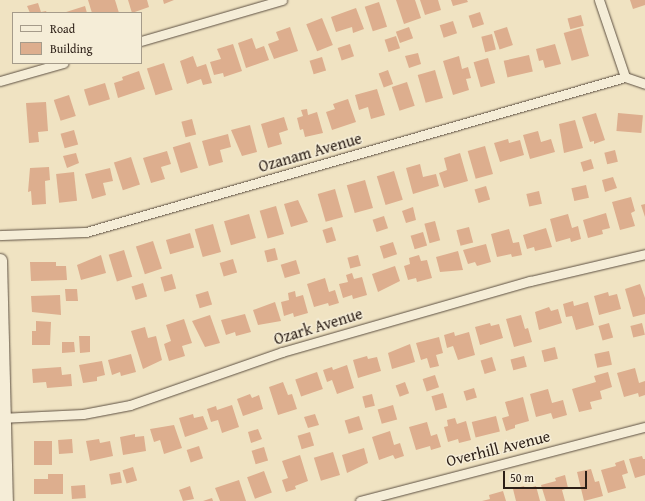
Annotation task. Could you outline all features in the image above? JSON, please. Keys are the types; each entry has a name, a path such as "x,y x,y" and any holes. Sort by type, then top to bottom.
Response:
{"street":[{"path":"142,41 282,0"},
{"path":"599,0 625,77 645,84"},
{"path":"0,81 60,64"},
{"name":"Ozanam Avenue","path":"0,235 73,234 100,228 625,77"},
{"name":"Ozark Avenue","path":"2,418 83,414 130,405 297,348 530,281 645,254"},
{"path":"0,260 2,418 6,501"},
{"name":"Overhill Avenue","path":"360,501 645,427"}],"building":[{"path":"88,0 115,0 119,12 92,12"},
{"path":"128,0 147,0 149,7 132,12"},
{"path":"163,0 174,0 164,4"},
{"path":"396,0 415,0 421,18 404,24"},
{"path":"420,0 438,0 441,10 425,15"},
{"path":"451,0 467,0 468,2 453,6"},
{"path":"630,0 645,0 645,5 633,9"},
{"path":"379,2 387,27 373,31 365,7"},
{"path":"38,3 41,12 30,12 27,6"},
{"path":"85,6 87,12 66,12"},
{"path":"356,8 364,29 353,33 352,27 336,32 331,17"},
{"path":"480,12 484,24 473,28 469,16"},
{"path":"581,15 584,26 570,29 567,19"},
{"path":"322,18 333,45 317,51 306,24"},
{"path":"453,21 457,33 444,38 440,25"},
{"path":"290,27 298,51 274,59 268,44 279,40 276,32"},
{"path":"409,27 413,38 400,43 396,32"},
{"path":"507,27 513,45 500,49 494,31"},
{"path":"581,28 589,56 572,61 564,33"},
{"path":"492,34 496,50 485,52 481,37"},
{"path":"396,36 400,48 389,52 385,40"},
{"path":"252,38 256,49 264,46 269,60 246,68 238,43"},
{"path":"233,44 242,71 224,77 223,73 214,75 210,62 221,59 217,49"},
{"path":"350,44 354,56 342,60 338,48"},
{"path":"555,44 561,64 545,68 543,60 539,61 536,49"},
{"path":"418,53 421,64 409,68 405,56"},
{"path":"529,55 533,72 507,77 504,61"},
{"path":"193,56 197,67 206,64 212,83 203,85 201,79 187,84 180,61"},
{"path":"459,56 462,69 468,67 471,78 466,79 469,90 453,95 443,61"},
{"path":"322,57 326,70 314,74 310,61"},
{"path":"488,58 495,83 481,87 474,62"},
{"path":"164,63 173,90 156,95 147,69"},
{"path":"388,70 393,84 384,88 379,73"},
{"path":"435,70 443,98 426,103 418,75"},
{"path":"139,71 145,89 118,98 114,83 123,80 122,77"},
{"path":"407,82 415,106 400,111 392,87"},
{"path":"105,83 110,99 89,106 84,89"},
{"path":"377,89 385,115 371,119 368,107 359,110 355,95"},
{"path":"69,95 76,116 61,121 54,100"},
{"path":"348,99 356,122 332,130 326,112 335,109 333,104"},
{"path":"46,102 48,131 38,132 39,142 29,143 26,103"},
{"path":"307,109 308,115 317,112 323,133 305,137 303,129 300,130 297,118 303,116 301,110"},
{"path":"596,113 605,140 594,144 594,141 590,142 582,117"},
{"path":"618,113 643,115 641,133 616,131"},
{"path":"284,117 288,130 279,133 282,144 268,148 261,124"},
{"path":"192,119 196,134 186,137 181,122"},
{"path":"575,120 583,148 564,153 559,124"},
{"path":"250,125 257,152 242,156 231,130"},
{"path":"74,130 78,144 65,148 61,134"},
{"path":"538,131 541,142 551,139 555,152 530,159 523,135"},
{"path":"228,134 231,147 220,150 223,162 209,166 202,141"},
{"path":"508,139 509,143 520,140 524,155 500,162 494,143"},
{"path":"190,142 198,168 181,173 173,147"},
{"path":"485,146 493,174 476,179 468,151"},
{"path":"615,150 618,162 607,164 604,153"},
{"path":"167,151 171,164 161,167 165,179 151,183 143,158"},
{"path":"76,153 79,163 67,168 63,156"},
{"path":"460,153 468,181 444,188 439,173 447,170 444,158"},
{"path":"131,157 140,185 123,190 114,163"},
{"path":"591,159 594,169 583,172 580,162"},
{"path":"420,164 423,177 436,174 439,186 413,194 406,168"},
{"path":"49,167 50,180 45,181 46,204 32,205 31,191 28,192 30,168"},
{"path":"110,168 113,181 103,183 106,195 92,199 85,174"},
{"path":"394,171 403,200 386,205 377,176"},
{"path":"74,172 77,201 59,203 56,174"},
{"path":"613,177 617,188 605,192 602,180"},
{"path":"365,180 373,208 355,213 347,185"},
{"path":"586,185 589,198 574,201 571,188"},
{"path":"486,186 490,199 479,203 475,190"},
{"path":"335,189 343,217 326,222 318,194"},
{"path":"539,191 542,204 529,207 526,194"},
{"path":"631,197 635,211 631,213 635,226 620,230 612,202"},
{"path":"298,200 308,222 291,227 284,204"},
{"path":"645,204 645,217 641,205"},
{"path":"276,206 284,234 268,239 260,211"},
{"path":"413,207 416,220 406,223 402,211"},
{"path":"606,213 610,228 602,230 603,234 588,238 583,220"},
{"path":"249,214 256,238 231,245 224,221"},
{"path":"568,214 572,228 578,226 581,239 571,242 570,238 556,242 550,219"},
{"path":"384,216 388,228 377,232 373,220"},
{"path":"435,221 440,240 430,243 424,224"},
{"path":"213,224 221,252 203,257 195,229"},
{"path":"332,227 336,240 327,243 322,230"},
{"path":"469,227 473,242 461,246 456,230"},
{"path":"546,228 552,247 535,251 534,247 527,249 523,235"},
{"path":"509,229 513,243 519,242 522,255 512,257 511,254 497,257 491,234"},
{"path":"423,232 427,245 415,249 411,236"},
{"path":"190,233 194,247 170,254 166,240"},
{"path":"153,241 162,269 145,274 136,247"},
{"path":"393,242 397,254 384,259 380,246"},
{"path":"486,244 491,262 477,266 475,262 468,264 463,250"},
{"path":"275,248 278,260 267,262 264,251"},
{"path":"124,250 132,277 117,281 109,255"},
{"path":"458,251 463,270 440,272 436,257"},
{"path":"101,255 106,273 81,280 77,265"},
{"path":"358,255 361,266 350,268 347,258"},
{"path":"419,255 421,261 427,260 432,278 417,282 416,278 408,280 404,266 410,264 409,258"},
{"path":"233,259 237,272 224,276 220,263"},
{"path":"296,260 300,273 285,278 281,265"},
{"path":"30,262 56,262 56,266 66,266 67,280 31,281"},
{"path":"395,266 400,281 378,292 372,274"},
{"path":"352,273 354,279 362,277 367,295 353,299 352,295 343,298 339,284 348,282 346,275"},
{"path":"172,274 176,288 165,292 160,277"},
{"path":"325,278 329,292 335,290 339,303 329,306 328,303 314,307 307,284"},
{"path":"143,283 147,296 136,300 132,287"},
{"path":"640,284 645,298 645,314 633,317 625,289"},
{"path":"65,289 77,289 78,301 66,301"},
{"path":"208,291 212,304 200,308 196,295"},
{"path":"295,291 296,297 303,295 308,313 294,317 293,313 284,316 281,302 289,300 288,293"},
{"path":"608,292 609,296 617,294 621,309 599,315 594,296"},
{"path":"60,295 61,315 32,312 31,296"},
{"path":"573,301 574,306 588,302 594,325 576,330 572,316 566,317 563,304"},
{"path":"275,302 281,321 258,325 253,310"},
{"path":"549,307 551,311 558,309 562,323 539,330 535,312"},
{"path":"245,314 251,332 236,336 235,332 226,335 221,320"},
{"path":"210,315 220,343 205,347 192,321"},
{"path":"521,315 525,329 528,328 532,342 514,347 506,319"},
{"path":"184,319 192,343 182,346 185,356 169,361 164,344 171,341 166,325"},
{"path":"36,321 51,322 50,345 32,345 32,331 36,331"},
{"path":"490,323 491,326 499,324 503,338 480,345 475,327"},
{"path":"609,323 613,337 603,340 598,326"},
{"path":"642,323 645,335 633,338 630,326"},
{"path":"145,327 148,338 156,336 162,360 143,369 131,331"},
{"path":"454,332 455,336 469,332 475,355 458,360 453,346 447,348 444,335"},
{"path":"79,336 90,336 90,352 80,353"},
{"path":"439,337 443,353 436,355 439,366 430,368 427,358 421,360 416,343"},
{"path":"62,342 74,342 75,352 62,353"},
{"path":"410,344 415,362 392,369 388,353"},
{"path":"555,347 558,359 544,362 541,350"},
{"path":"609,351 612,365 597,368 594,354"},
{"path":"131,354 136,372 121,376 120,372 112,375 108,360"},
{"path":"367,356 368,359 377,357 381,371 358,378 353,360"},
{"path":"524,356 527,367 513,370 510,360"},
{"path":"492,357 496,370 485,374 481,361"},
{"path":"102,361 105,375 97,377 97,381 83,383 79,365"},
{"path":"347,365 354,388 337,394 332,380 327,382 323,370 332,367 333,370"},
{"path":"61,367 62,375 71,374 72,386 47,388 46,382 33,383 32,369"},
{"path":"635,368 639,383 645,381 645,395 639,397 638,393 624,397 617,373"},
{"path":"317,372 323,389 301,397 295,379"},
{"path":"608,372 612,387 600,391 602,399 590,402 592,409 579,412 572,389 596,382 594,376"},
{"path":"435,375 439,387 427,391 423,379"},
{"path":"283,382 288,395 292,394 297,409 278,415 269,387"},
{"path":"405,382 409,393 400,397 396,385"},
{"path":"474,388 477,398 466,401 463,391"},
{"path":"548,389 552,403 563,400 567,415 553,419 551,413 536,417 530,394"},
{"path":"443,393 447,407 436,411 431,396"},
{"path":"250,394 252,398 259,395 263,409 243,416 237,399"},
{"path":"372,394 375,406 365,408 362,396"},
{"path":"523,397 529,421 515,425 515,428 506,431 502,418 509,416 505,402"},
{"path":"232,405 239,427 222,433 218,420 211,422 207,409 216,406 217,410"},
{"path":"393,405 397,419 382,424 378,409"},
{"path":"193,414 194,418 203,416 208,429 185,437 179,418"},
{"path":"315,414 319,425 308,428 304,417"},
{"path":"359,416 363,429 349,434 345,420"},
{"path":"496,416 500,432 476,438 472,422"},
{"path":"455,418 457,424 466,421 471,440 459,443 458,439 448,442 444,427 448,426 447,420"},
{"path":"427,422 431,436 437,434 441,447 431,450 430,446 416,450 409,427"},
{"path":"174,425 182,448 164,454 160,440 154,442 150,429"},
{"path":"258,429 262,439 251,443 248,432"},
{"path":"390,431 394,445 400,443 404,456 395,459 393,455 379,460 372,437"},
{"path":"310,432 314,445 302,449 298,436"},
{"path":"135,434 135,437 144,436 146,451 123,455 120,437"},
{"path":"72,439 73,453 59,454 58,440"},
{"path":"99,439 100,443 110,441 113,456 90,461 86,441"},
{"path":"34,441 52,441 52,465 34,465"},
{"path":"199,446 203,458 191,462 187,450"},
{"path":"264,447 268,460 256,464 252,451"},
{"path":"364,448 368,463 347,473 342,455"},
{"path":"333,452 340,475 321,481 314,458"},
{"path":"300,455 308,481 295,486 296,489 286,492 282,480 288,478 282,461"},
{"path":"642,456 643,459 645,459 645,475 635,478 629,459"},
{"path":"624,460 628,473 622,475 626,488 608,493 601,470 616,466 615,463"},
{"path":"133,467 137,480 127,484 122,470"},
{"path":"591,469 595,482 599,481 603,496 584,501 577,472"},
{"path":"264,471 272,493 255,499 247,477"},
{"path":"120,472 122,483 111,485 109,474"},
{"path":"48,474 63,474 63,494 34,494 34,479 48,479"},
{"path":"565,475 568,488 562,490 565,501 546,501 541,485 556,481 555,478"},
{"path":"239,480 246,501 220,501 215,488"},
{"path":"85,485 86,498 72,499 71,486"},
{"path":"190,486 194,499 183,501 179,490"},
{"path":"524,486 525,489 536,486 540,501 516,501 513,489"},
{"path":"503,491 506,501 482,501 490,499 489,495"},
{"path":"212,498 213,501 203,501"}]}
